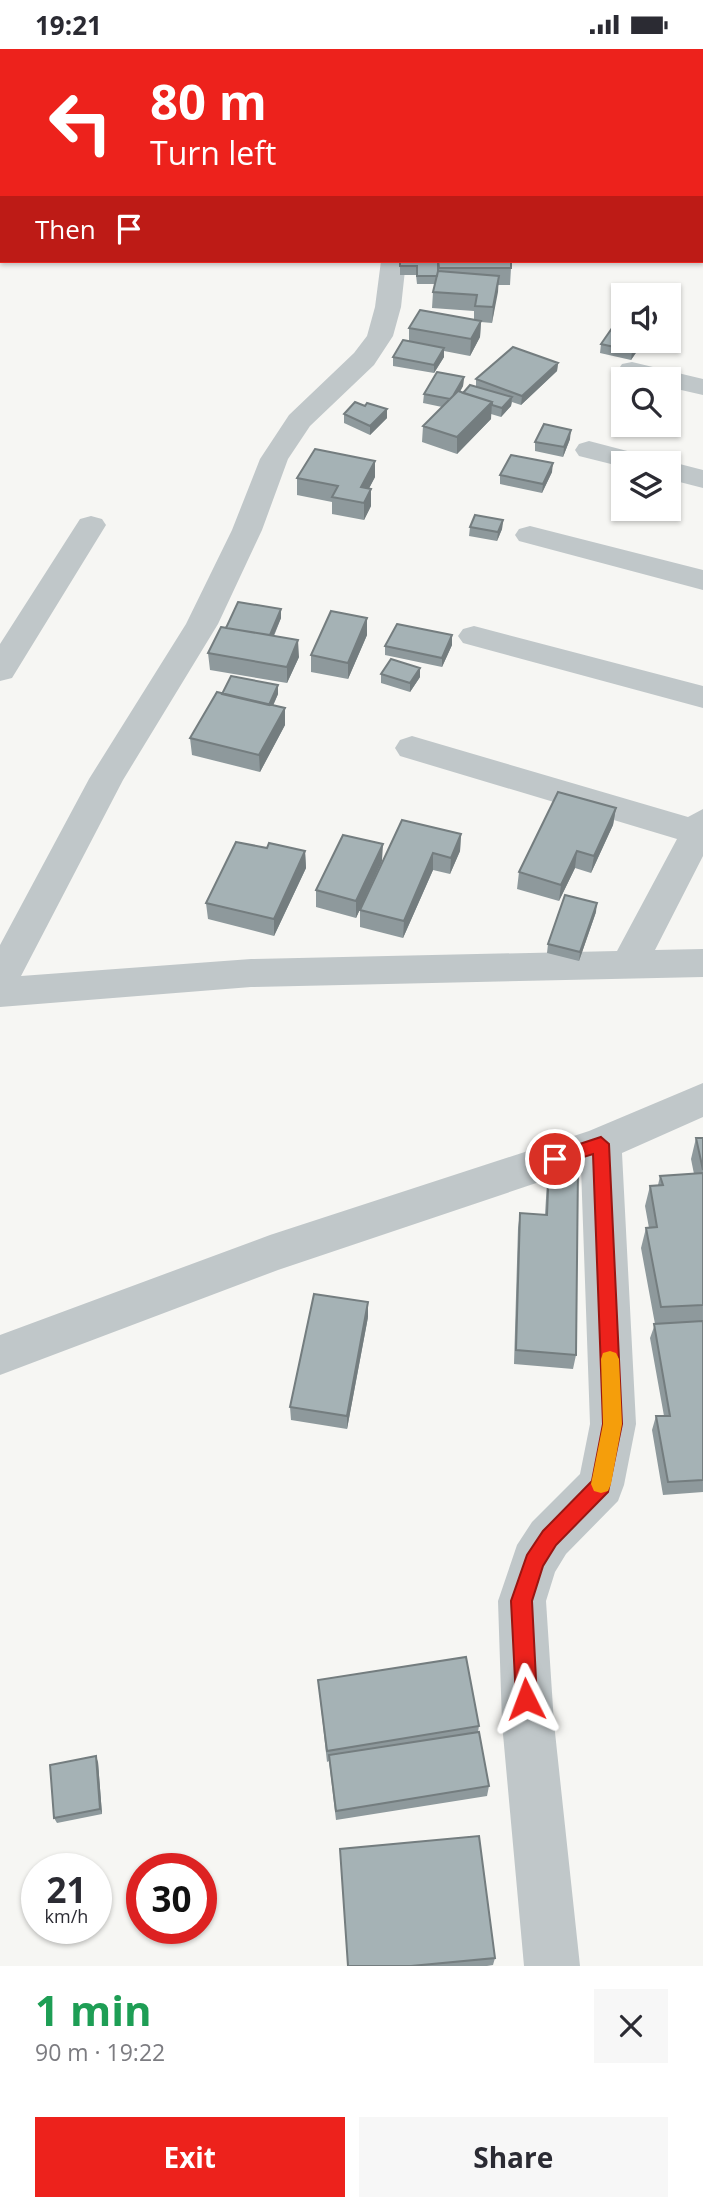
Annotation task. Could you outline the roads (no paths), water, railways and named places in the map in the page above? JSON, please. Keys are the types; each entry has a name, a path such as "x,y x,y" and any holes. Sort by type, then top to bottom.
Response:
{"street":[{"path":"0,980 106,779 202,624 247,530 274,459 299,421 364,359 380,336 388,307 393,263"},
{"path":"681,382 703,387"},
{"path":"589,450 611,456"},
{"path":"681,473 703,479"},
{"path":"0,670 91,525"},
{"path":"530,535 703,580"},
{"path":"474,636 703,697"},
{"path":"412,748 700,827 628,965"},
{"path":"0,992 251,973 703,963"},
{"path":"0,1355 270,1254 601,1144 703,1099"},
{"path":"552,1966 527,1723 522,1601 534,1562 550,1538 601,1485 613,1424 601,1144"}]}
